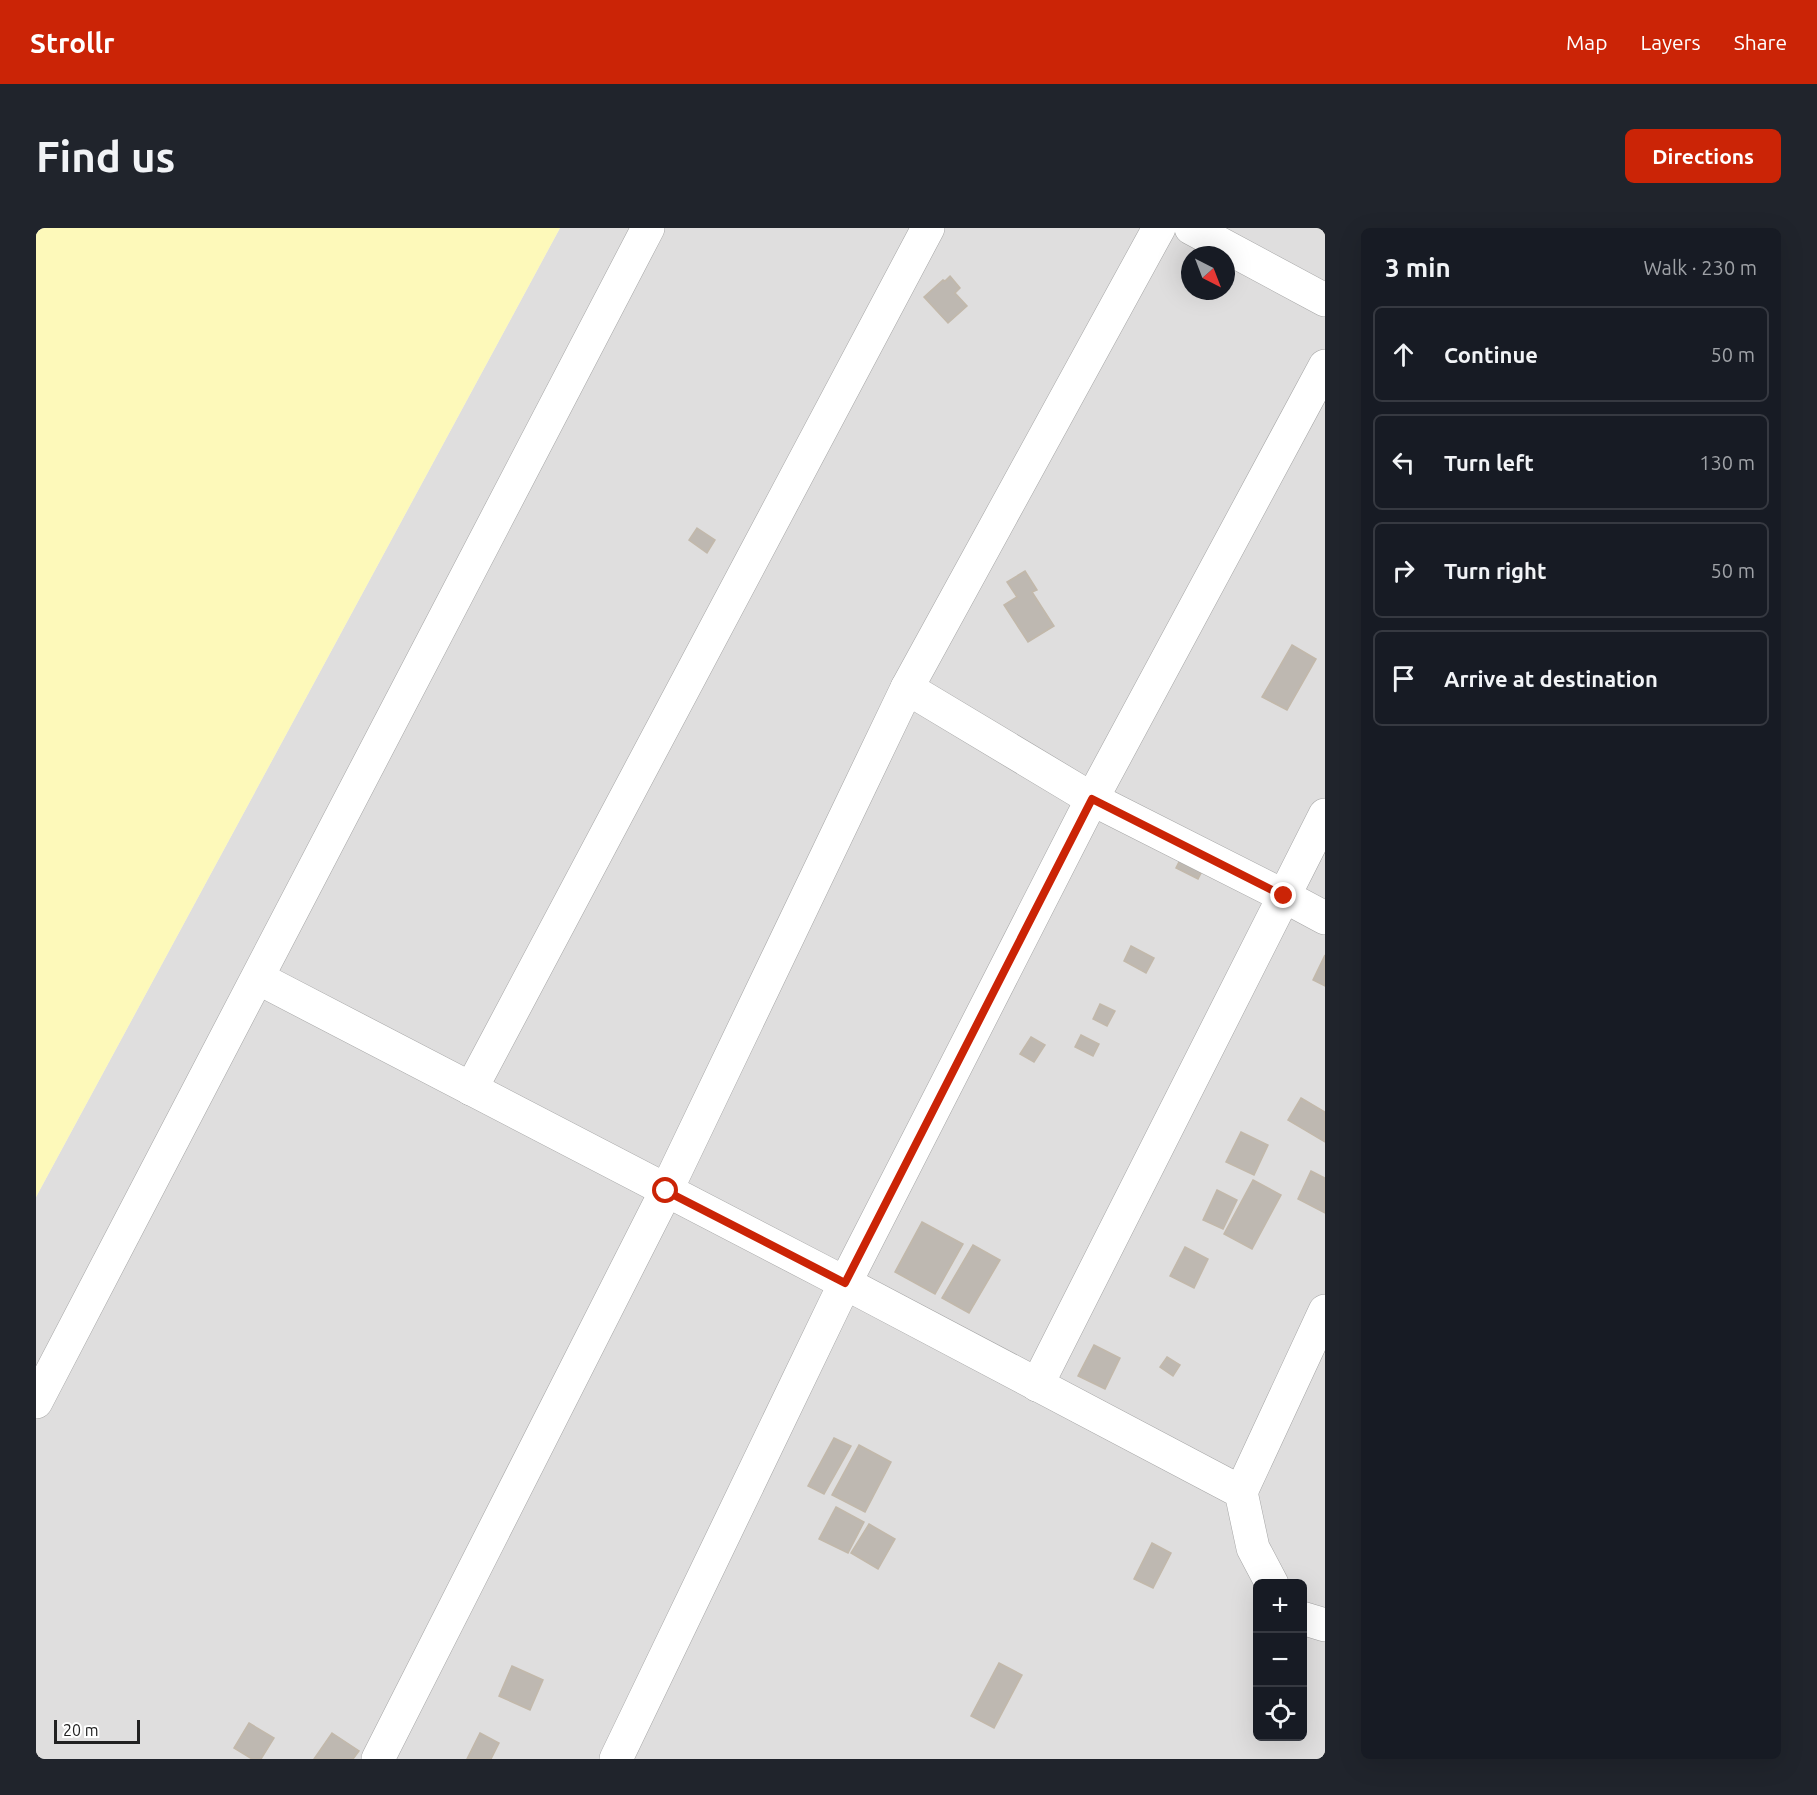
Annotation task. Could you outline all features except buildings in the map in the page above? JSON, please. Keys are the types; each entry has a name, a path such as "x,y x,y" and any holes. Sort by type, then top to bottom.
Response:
{"street":[{"path":"36,1402 648,228"},
{"path":"471,1089 928,228"},
{"path":"378,1759 666,1191 907,688 1159,228"},
{"path":"1191,228 1325,300"},
{"path":"616,1759 845,1283 1092,799 1325,366"},
{"path":"907,688 1092,799 1325,918"},
{"path":"1037,1385 1325,815"},
{"path":"258,978 845,1283 1240,1492"},
{"path":"1269,1579 1253,1548 1240,1492 1325,1311"},
{"path":"1307,1620 1325,1625"}],"shaded area":[{"path":"560,228 1325,228 1325,1759 36,1759 36,1197"}],"sand":[{"path":"36,228 560,228 36,1197"}],"route":[{"path":"666,1191 845,1283 1092,799 1284,896"}]}
